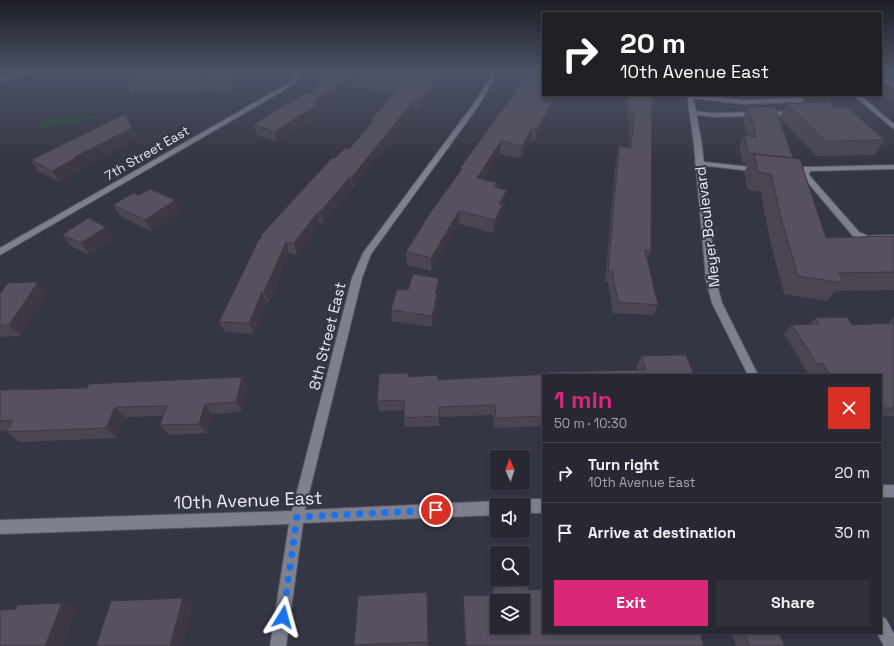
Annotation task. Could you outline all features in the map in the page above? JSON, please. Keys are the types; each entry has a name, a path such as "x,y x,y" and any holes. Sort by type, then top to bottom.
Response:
{"street":[{"name":"7th Street East","path":"0,252 261,101"},
{"name":"8th Street East","path":"278,646 297,517 357,278 367,253 479,101"},
{"name":"Meyer Boulevard","path":"691,101 712,286 717,303 752,374"},
{"path":"735,101 768,101"},
{"path":"863,101 894,127"},
{"path":"693,113 714,115 805,113"},
{"path":"699,163 767,171"},
{"path":"805,175 807,169 894,167"},
{"path":"782,173 805,175 856,234 867,239 894,238"},
{"path":"882,491 894,491"},
{"path":"530,506 542,506"},
{"name":"10th Avenue East","path":"0,527 297,517 490,508"},
{"path":"882,626 892,646"}],"green space":[{"path":"98,115 97,117 38,129 43,122 53,119"}],"building":[{"path":"292,101 314,101 317,105 274,132 253,124"},
{"path":"387,101 413,101 352,177 350,177 320,212 318,212 294,243 286,242 249,323 219,322 258,241 262,237 260,236 332,158 335,158 345,148 349,149 375,119 371,119"},
{"path":"508,101 541,101 552,103 537,129 532,129 522,146 501,141 477,178 497,183 494,187 507,190 499,204 503,204 495,220 459,211 431,258 406,252 430,213 462,169 460,168"},
{"path":"630,101 652,101 651,251 645,250 658,305 618,302 612,271 608,271 619,146 631,148 634,111 629,110"},
{"path":"829,102 835,107 847,107 885,140 825,141 787,103"},
{"path":"748,107 775,107 793,158 749,153 744,135 756,137"},
{"path":"125,114 132,128 74,157 76,158 52,171 31,160"},
{"path":"754,154 800,159 826,238 894,236 894,272 839,273 843,283 798,276 781,218 771,174 758,172"},
{"path":"150,189 175,200 145,220 113,205 133,193 139,195"},
{"path":"88,218 106,227 81,243 62,235"},
{"path":"413,274 439,278 432,316 391,310 397,289 408,290"},
{"path":"38,282 9,325 0,325 0,294 8,283"},
{"path":"847,317 852,325 894,323 894,408 882,408 882,374 829,374 823,364 817,364 792,325 819,324 815,318"},
{"path":"686,355 694,374 549,374 549,372 646,370 641,356"},
{"path":"408,373 408,377 438,375 438,380 542,374 542,416 496,418 495,405 439,407 439,416 404,418 404,400 377,401 379,374"},
{"path":"242,377 236,402 205,404 199,424 160,425 167,406 115,407 106,428 6,432 13,420 0,421 0,390 87,388 89,384"},
{"path":"528,586 528,590 542,589 542,634 700,634 704,646 466,646 463,596 490,595 490,634 530,634 530,594 494,594 493,587"},
{"path":"427,592 428,642 354,645 358,596"},
{"path":"183,598 170,646 96,646 111,601"},
{"path":"62,603 45,646 0,646 0,610 16,609 17,605"},
{"path":"745,634 779,634 785,646 749,646"}],"route":[{"path":"283,617 297,517 436,510"}]}
